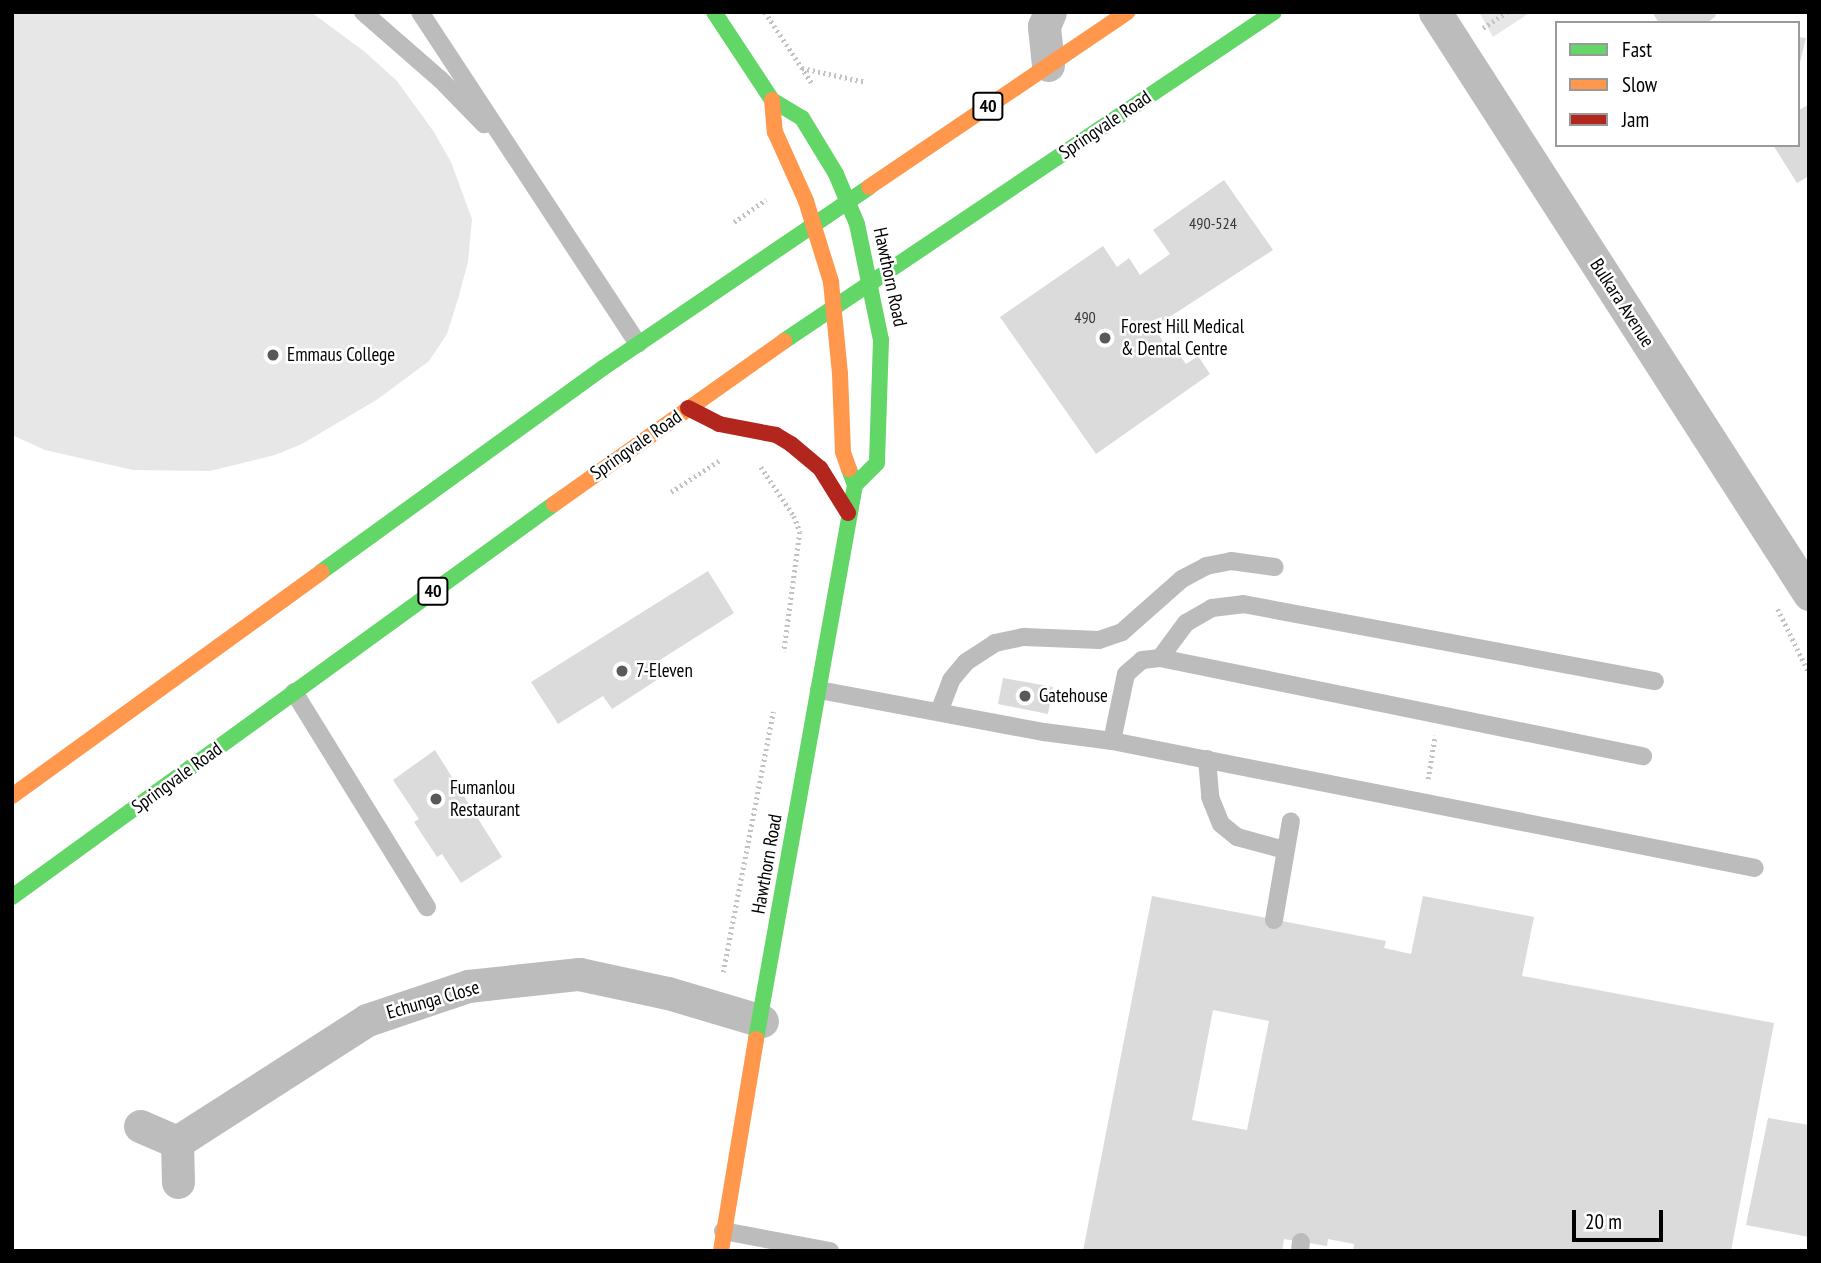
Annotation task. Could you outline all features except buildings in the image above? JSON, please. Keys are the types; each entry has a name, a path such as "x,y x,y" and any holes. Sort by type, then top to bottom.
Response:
{"main road":[{"name":"Hawthorn Road","path":"714,12 772,100 802,118 848,201 871,281 881,340 877,463 855,485"},
{"name":"40","path":"12,796 460,469 814,223 1127,12"},
{"name":"Springvale Road","path":"12,897 688,408 834,306 1274,12"},
{"name":"Hawthorn Road","path":"721,1251 855,485 843,452 834,306 814,223 775,132 772,100"},
{"path":"688,408 719,424 776,435 791,444 820,468 849,515"}],"street":[{"path":"1048,65 1044,26 1049,12"},
{"name":"Bulkara Avenue","path":"1435,12 1809,594"},
{"name":"Echunga Close","path":"177,1142 367,1020 468,986 579,974 668,993 762,1021"},
{"path":"141,1126 177,1142 178,1182"}],"lane":[{"path":"363,12 441,80 513,154"},
{"path":"420,12 638,344"},
{"path":"939,712 951,680 966,662 995,643 1024,637 1099,640 1122,632 1182,579 1206,566 1231,561 1275,567"},
{"path":"1160,658 1186,623 1212,608 1243,604 1655,681"},
{"path":"1112,741 1126,674 1142,660 1160,658 1643,757"},
{"path":"819,690 1207,759 1755,869"},
{"path":"294,692 427,907"},
{"path":"1207,759 1210,797 1221,824 1237,837 1285,849"},
{"path":"1274,920 1291,821"},
{"path":"723,1231 830,1251"}],"path":[{"path":"765,12 816,89"},
{"path":"1483,28 1507,12"},
{"path":"802,68 865,82"},
{"path":"734,222 766,200"},
{"path":"671,492 724,458"},
{"path":"755,459 794,516 800,532 784,652"},
{"path":"723,972 773,712"},
{"path":"1424,802 1438,715"}],"shaded area":[{"name":"Emmaus College","path":"12,12 311,12 365,52 397,81 434,132 451,162 472,219 468,262 458,299 447,334 429,361 378,399 302,444 275,455 210,471 133,470 45,450 12,435"},
{"path":"1479,12 1531,12 1493,37"}],"traffic: fast":[{"path":"714,12 772,100 802,118 836,174 857,224 881,340 877,463 855,485"},
{"path":"784,341 1274,12"},
{"path":"321,572 603,368 869,187"},
{"path":"756,1039 855,485 849,469"},
{"path":"12,897 554,504"}],"traffic: slow":[{"path":"869,187 1127,12"},
{"path":"772,100 775,132 806,201 831,282 840,374 843,452 849,469"},
{"path":"554,504 784,341"},
{"path":"12,796 321,572"},
{"path":"721,1251 756,1039"}],"traffic: jam":[{"path":"688,408 719,424 776,435 791,444 820,468 848,513"}],"place":[{"name":"Forest Hill Medical & Dental Centre","path":"1105,338"},
{"name":"Emmaus College","path":"273,355"},
{"name":"7-Eleven","path":"622,671"},
{"name":"Gatehouse","path":"1025,696"},
{"name":"Fumanlou Restaurant","path":"436,799"}]}
